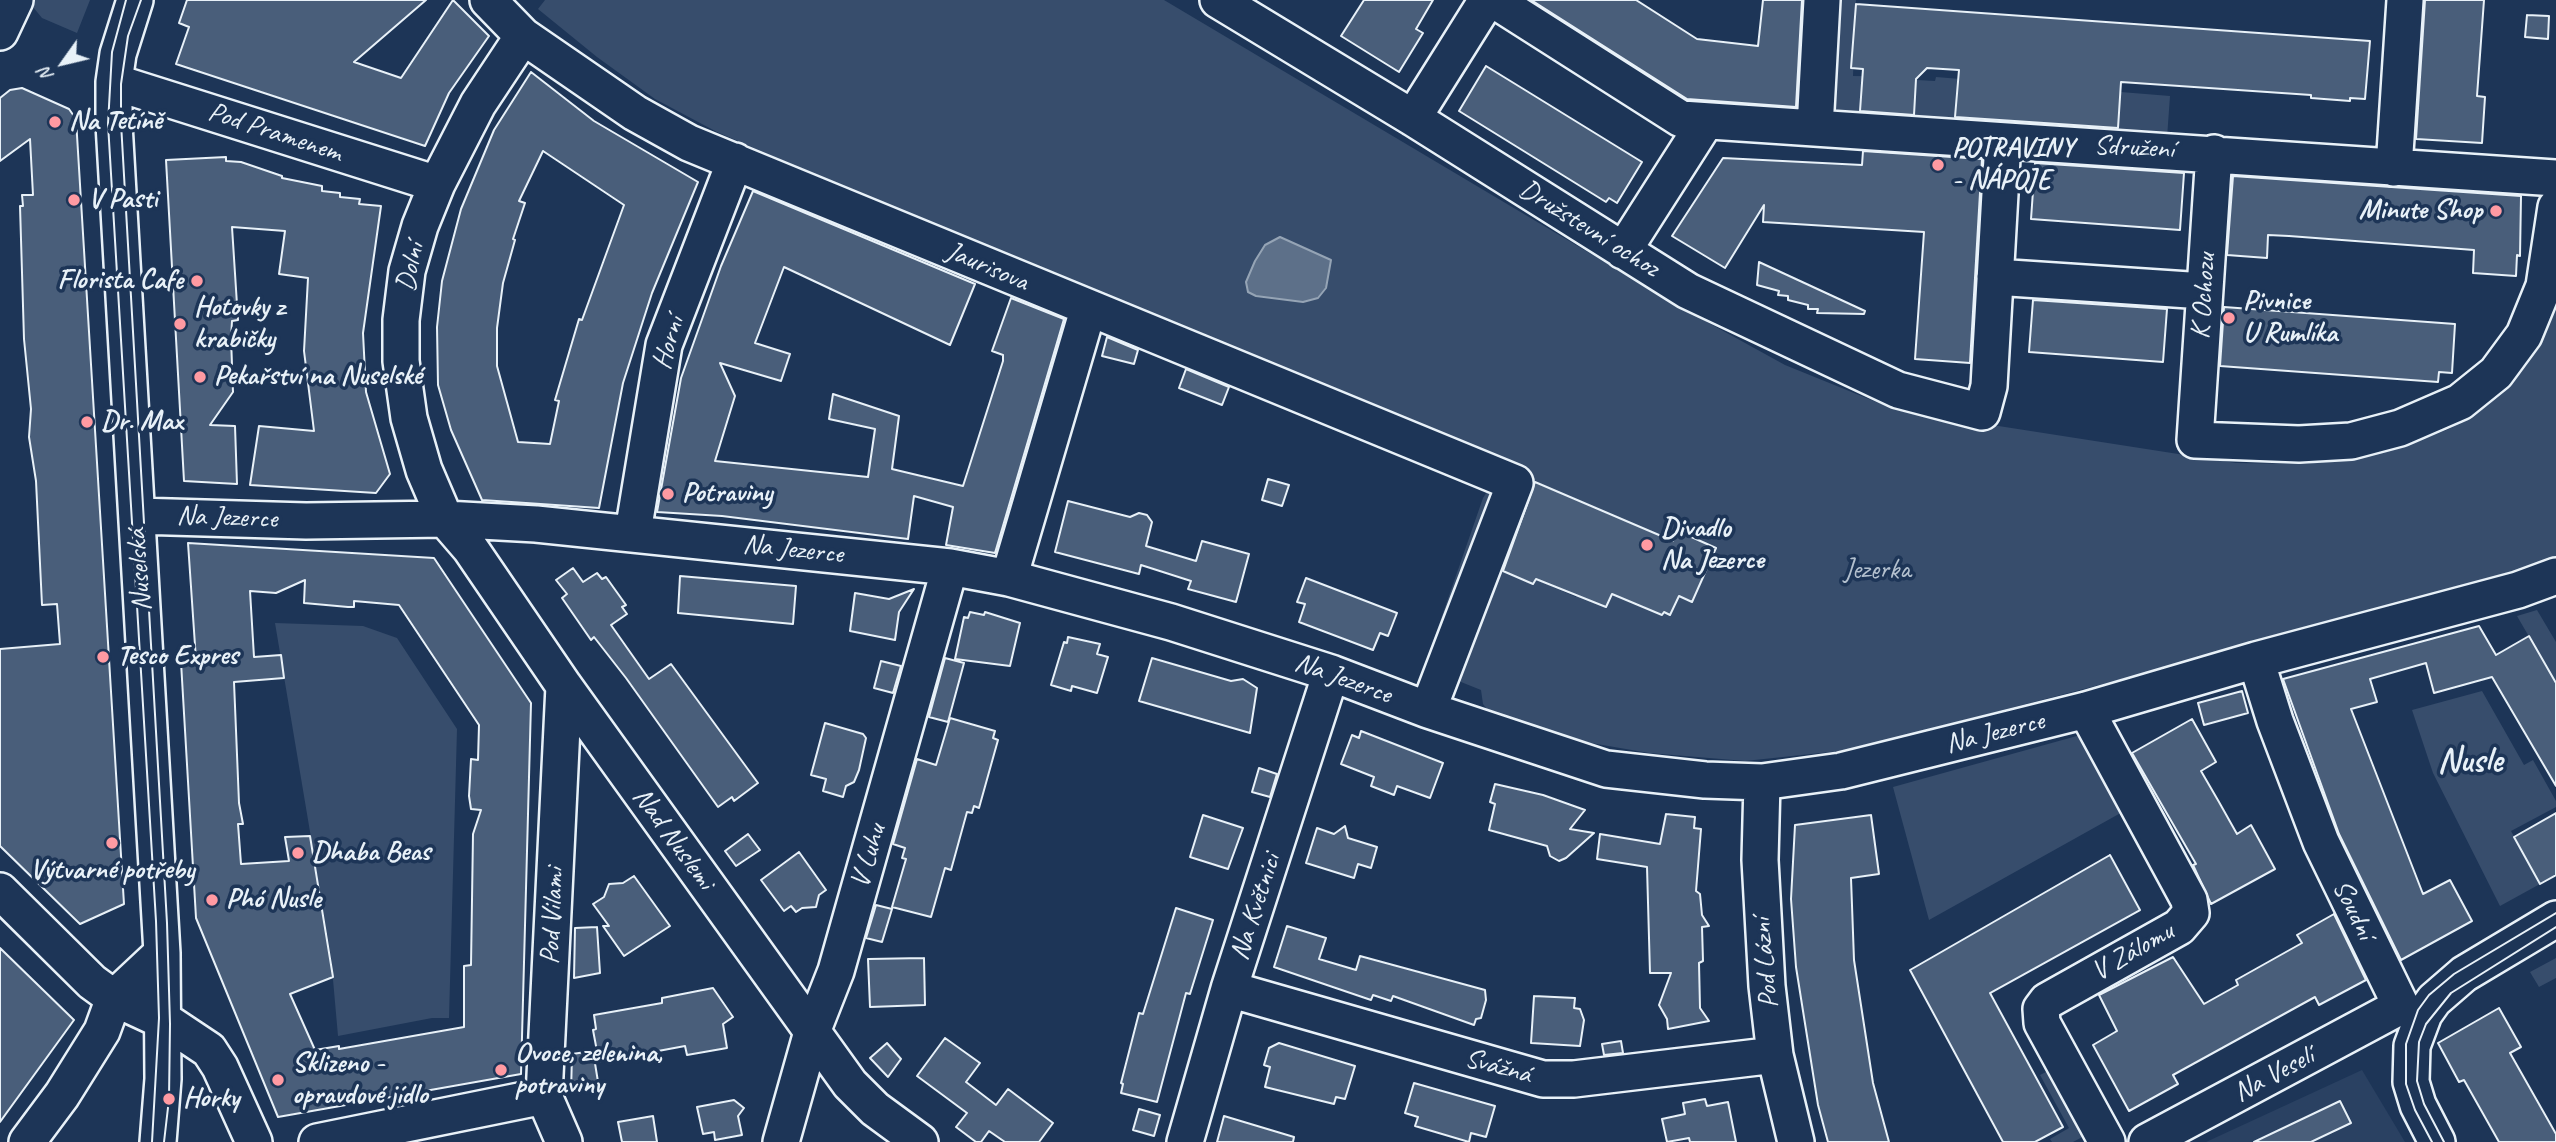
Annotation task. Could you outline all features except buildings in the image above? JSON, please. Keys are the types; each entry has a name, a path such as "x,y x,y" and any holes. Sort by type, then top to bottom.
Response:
{"street":[{"path":"0,32 15,0"},
{"name":"Nuselská","path":"135,0 118,54 114,82 120,256 162,954 163,1020 158,1142"},
{"name":"Jaurisova","path":"488,0 523,36 662,130 1087,310 1515,483"},
{"name":"Družstevní ochoz","path":"1218,0 1413,118 1688,291 1898,390 1982,412 1989,386 1995,277"},
{"path":"1413,118 1487,0"},
{"name":"Sdružení","path":"1494,0 1681,119 2556,178"},
{"path":"1815,128 1822,0"},
{"path":"2394,169 2405,0"},
{"name":"Dolní","path":"445,519 424,470 409,418 401,361 401,320 407,271 420,226 437,184 478,104 523,36"},
{"name":"Pod Pramenem","path":"114,82 437,184"},
{"path":"1623,251 1706,121"},
{"path":"2003,141 1995,277 2204,291"},
{"name":"K Ochozu","path":"2214,153 2195,440 2299,444 2350,441 2400,428 2460,402 2496,373 2524,335 2544,285 2556,207"},
{"name":"Horní","path":"632,532 664,345 735,161"},
{"path":"1009,578 1087,310"},
{"name":"Na Jezerce","path":"1428,710 1515,483"},
{"name":"Na Jezerce","path":"137,516 306,521 445,519 632,532 950,567 1009,578 1171,622 1331,673 1428,710 1606,769 1705,780 1762,782 1841,771 2086,710 2256,660 2552,586"},
{"name":"Nad Nuslemi","path":"445,519 470,548 564,686 863,1099 920,1142"},
{"name":"V Luhu","path":"781,1142 812,1032 836,971 950,567"},
{"name":"Soudní","path":"2256,660 2279,731 2321,842 2412,1010"},
{"name":"Na Květnici","path":"1185,1142 1229,989 1331,673"},
{"name":"Pod Vilami","path":"564,686 544,1096 564,1142"},
{"name":"V Zálomu","path":"2086,710 2191,909 2190,916 2179,927 2047,1001 2041,1009 2042,1023 2107,1142"},
{"name":"Pod Lázní","path":"1762,782 1761,917 1775,1055 1796,1142"},
{"path":"0,891 92,982 114,998 163,1020 209,1050 220,1067 254,1142"},
{"name":"Na Veselí","path":"2147,1142 2412,1010 2556,919"},
{"path":"27,1142 62,1095 102,1031 114,998 162,954"},
{"name":"Svážná","path":"1229,989 1527,1077 1543,1079 1574,1079 1775,1055"},
{"path":"2412,1010 2411,1082 2418,1105 2437,1142"},
{"path":"317,1142 544,1096"}],"shaded area":[{"path":"1280,237 1331,260 1326,288 1318,298 1303,302 1256,296 1248,292 1246,282 1255,261 1265,245"},
{"path":"2362,1070 2405,1142 2206,1142"}],"green space":[{"path":"35,0 90,0 77,33 42,18 33,7"},
{"name":"Jezerka","path":"545,0 1164,0 1687,311 1785,365 1896,410 2236,463 2306,464 2352,458 2400,448 2449,429 2488,405 2512,382 2540,342 2556,307 2556,560 2230,651 1849,750 1745,761 1649,753 1562,738 1489,712 1483,704 1481,690 1461,682 1457,674 1426,662 1483,498 1505,464 1102,298 717,132 655,99 538,9","holes":["1531,480 1673,541 1678,531 1716,548 1692,602 1679,596 1662,615 1612,594 1578,594 1576,597 1535,579 1533,584 1494,567 1504,544 1571,573 1592,559 1512,524"]},
{"path":"1838,0 1856,0 1853,76 1917,77 1917,80 1935,81 1936,77 2170,96 2167,138 2117,134 2119,113 2084,108 2082,132 1978,124 1980,103 1956,101 1955,122 1913,119 1915,99 1884,96 1882,117 1830,113"},
{"path":"2537,610 2556,642 2556,683 2517,616"},
{"path":"275,623 363,626 397,638 457,729 449,1018 432,1018 338,1036 331,957"},
{"path":"2482,691 2524,765 2533,760 2556,801 2556,807 2511,831 2540,884 2500,906 2433,773 2412,710"},
{"path":"2084,734 2126,810 1929,920 1893,787"},
{"path":"2556,958 2556,978 2539,987 2530,972"},
{"path":"2052,1069 2088,1134 2073,1142 2052,1142 2050,1139 2069,1128 2040,1075"}],"tram line":[{"path":"126,0 112,52 108,124 156,921 159,1018 152,1142"},
{"path":"141,0 128,36 121,84 121,123 167,923 169,1099 164,1142"},
{"path":"2432,1142 2415,1110 2406,1084 2406,1044 2418,1010 2429,995 2454,974 2556,913"},
{"path":"2444,1142 2424,1104 2417,1081 2419,1042 2426,1024 2451,993 2556,927"}],"place":[{"name":"Na Tetíně","path":"55,122"},
{"name":"POTRAVINY - NÁPOJE","path":"1938,165"},
{"name":"V Pasti","path":"74,200"},
{"name":"Minute Shop","path":"2496,211"},
{"name":"Florista Cafe","path":"197,281"},
{"name":"Pivnice U Rumlíka","path":"2229,318"},
{"name":"Hotovky z krabičky","path":"180,324"},
{"name":"Pekařství na Nuselské","path":"200,377"},
{"name":"Dr. Max","path":"87,422"},
{"name":"Potraviny","path":"668,494"},
{"name":"Divadlo Na Jezerce","path":"1647,545"},
{"name":"Tesco Expres","path":"103,657"},
{"name":"Výtvarné potřeby","path":"112,843"},
{"name":"Dhaba Beas","path":"298,853"},
{"name":"Phó Nusle","path":"212,900"},
{"name":"Ovoce, zelenina, potraviny","path":"501,1070"},
{"name":"Sklizeno - opravdové jídlo","path":"278,1080"},
{"name":"Horky","path":"169,1099"}],"district":[{"name":"Nusle","path":"2470,762"}]}
